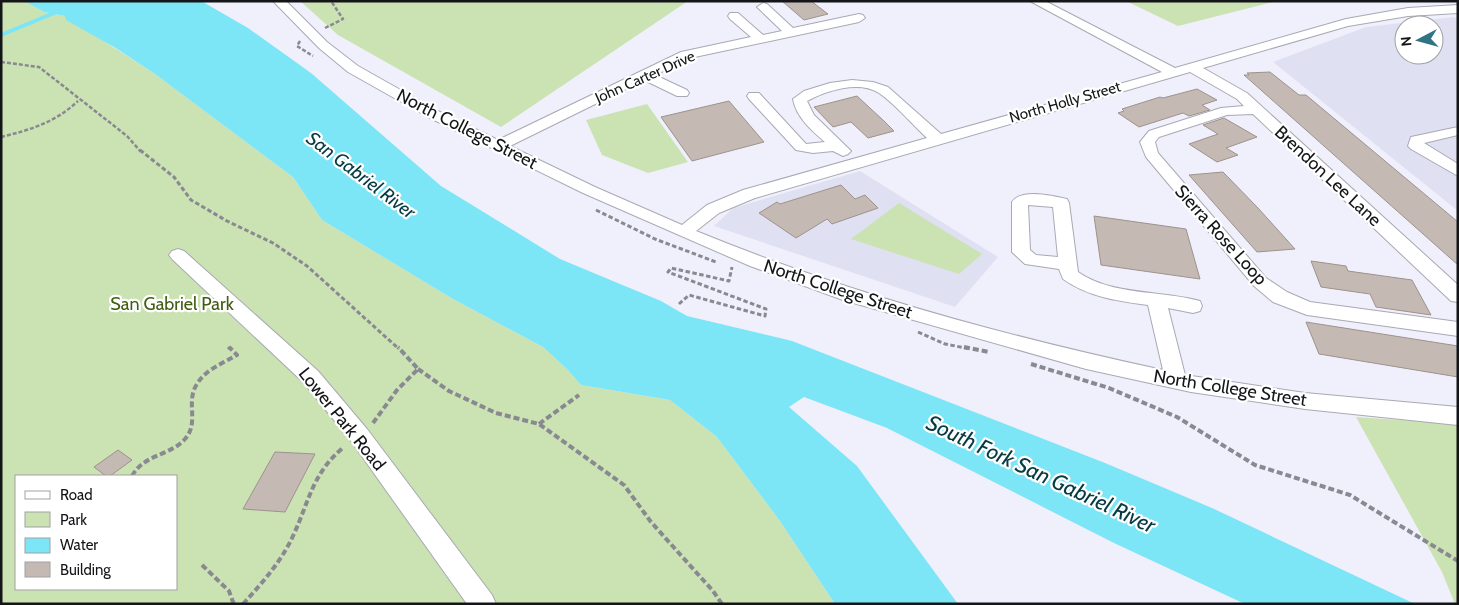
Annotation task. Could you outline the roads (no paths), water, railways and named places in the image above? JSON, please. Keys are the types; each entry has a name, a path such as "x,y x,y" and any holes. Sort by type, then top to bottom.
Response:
{"street":[{"name":"North College Street","path":"279,1 323,45 352,69 417,105 589,190 756,262 867,300 1086,361 1176,380 1305,401 1458,416"},
{"path":"1036,1 1173,72"},
{"name":"North Holly Street","path":"684,232 713,209 749,194 937,139 1346,23 1408,12 1458,9"},
{"name":"John Carter Drive","path":"498,146 686,55 859,18"},
{"name":"Brendon Lee Lane","path":"1191,67 1242,96 1458,296"},
{"path":"644,74 682,93"},
{"path":"854,163 804,112 800,105 800,99 826,89 848,84 874,86 883,90 937,139"},
{"path":"754,96 801,147 808,150 838,146"},
{"name":"Sierra Rose Loop","path":"1257,109 1226,111 1154,134 1146,142 1148,148 1260,282 1280,297 1307,308 1458,329"},
{"path":"1458,130 1416,140 1416,146 1458,171"},
{"name":"Lower Park Road","path":"178,255 312,377 359,436 483,604"},
{"path":"1068,264 1069,275 1077,282 1092,288 1193,306"},
{"path":"1156,300 1176,380"}],"lane":[{"path":"763,7 791,32"},
{"path":"734,16 760,39"}],"water":[{"path":"24,1 203,2 248,28 311,73 441,186 560,259 661,301 687,316 792,341 1105,463 1212,508 1415,604 1245,604 1114,543 887,428 804,397 789,407 857,466 958,604 835,604 780,521 717,437 670,400 581,385 543,347 453,299 322,220 293,177 155,74 114,47 66,20 65,16 44,12"}],"waterway":[{"path":"1,35 59,11"}],"water label":[{"name":"San Gabriel River","path":"361,175"},
{"name":"South Fork San Gabriel River","path":"1041,474"}],"park label":[{"name":"San Gabriel Park","path":"172,304"}]}
